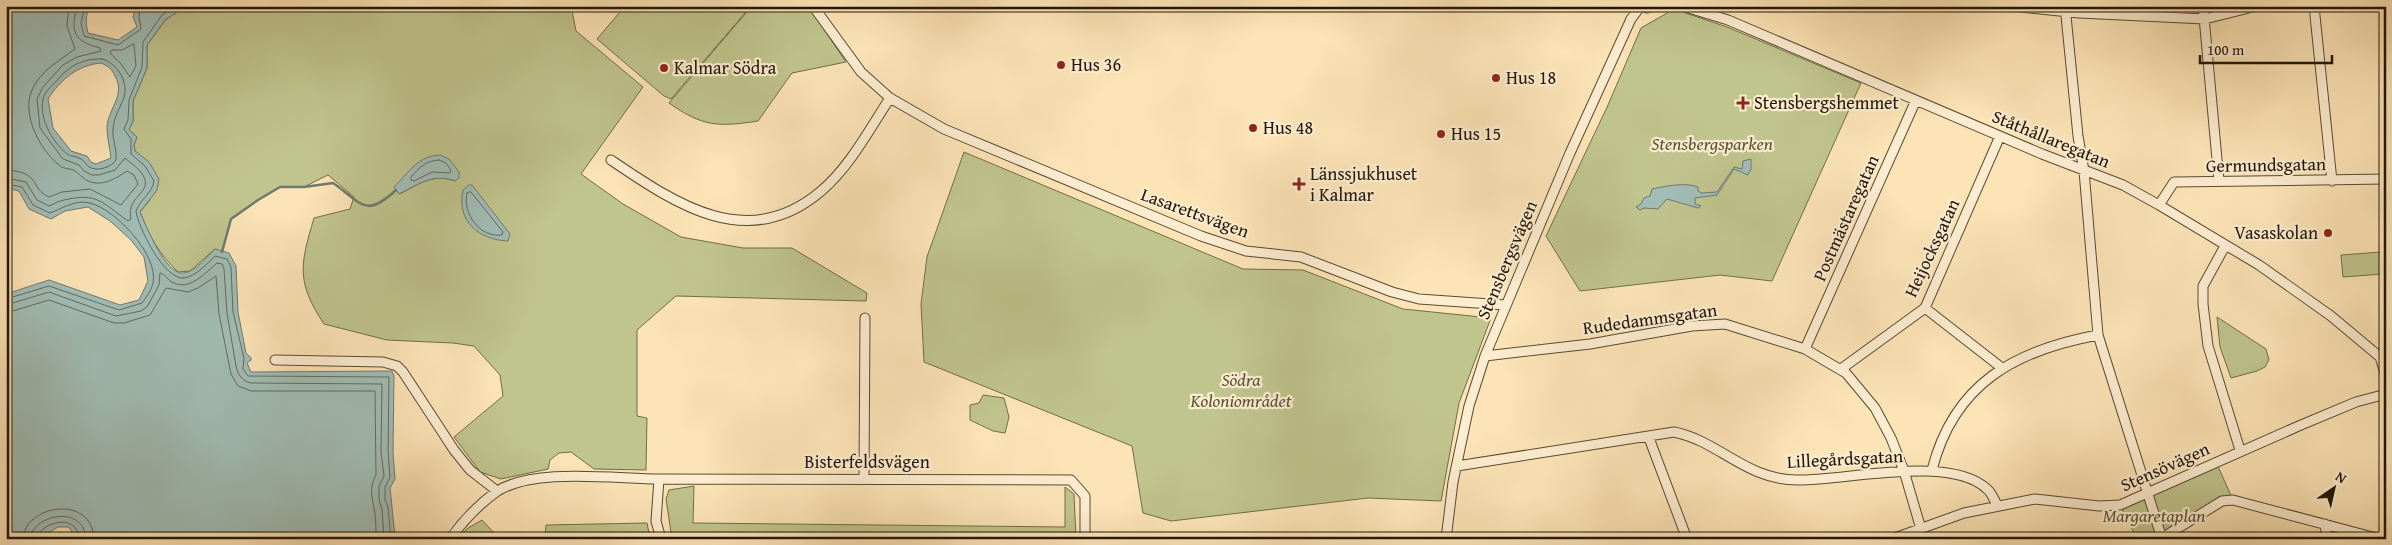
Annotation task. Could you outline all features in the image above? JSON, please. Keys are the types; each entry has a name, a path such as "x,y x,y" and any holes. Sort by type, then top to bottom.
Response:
{"street":[{"name":"Lasarettsvägen","path":"813,6 861,72 890,98 944,129 1201,236 1232,247 1301,258 1392,292 1419,299 1505,305"},
{"path":"1639,7 1648,8 1653,6"},
{"name":"Ståthållaregatan","path":"1682,6 1728,20 2000,136 2123,185 2259,265 2331,316 2383,359 2386,376"},
{"path":"2011,6 2205,19 2257,6"},
{"path":"2204,6 2219,182"},
{"path":"2314,6 2332,180"},
{"name":"Stensbergsvägen","path":"1446,539 1457,466 1469,406 1484,356 1574,144 1631,20 1639,7"},
{"path":"2065,9 2078,136 2084,171 2098,335 2162,538 2222,501 2234,500 2380,539"},
{"path":"611,160 653,188 696,211 732,221 764,220 791,213 821,192 849,160 890,98"},
{"name":"Postmästaregatan","path":"1805,348 1916,100"},
{"name":"Heijocksgatan","path":"1842,369 1925,308 2000,136"},
{"name":"Germundsgatan","path":"2159,205 2174,182 2386,179"},
{"path":"2225,246 2203,286 2203,304 2208,346 2240,450"},
{"path":"1925,308 2002,368"},
{"path":"864,478 865,318"},
{"name":"Rudedammsgatan","path":"1484,356 1590,344 1692,326 1725,324 1805,348 1842,369 1874,408 1891,438 1904,471 1921,529"},
{"path":"1932,470 1940,440 1960,409 1982,384 2002,368 2022,356 2053,344 2098,335"},
{"path":"275,360 383,362 397,366 406,375 435,422 470,470 497,492 467,518 450,539"},
{"name":"Stensövägen","path":"1892,539 1964,513 1996,505 2035,499 2100,506 2120,504 2148,494 2240,450 2356,402 2386,394"},
{"name":"Lillegårdsgatan","path":"1457,466 1649,438 1674,432 1687,435 1742,466 1775,478 1798,480 1932,470 1965,478 1982,486 1988,490 1996,505"},
{"path":"1649,438 1687,539"},
{"name":"Bisterfeldsvägen","path":"497,492 531,480 567,476 659,479 1071,480 1085,496 1085,539"},
{"path":"659,479 656,521 661,539"},
{"path":"2325,524 2327,539"}],"green space":[{"path":"181,6 571,6 576,31 643,87 581,174 623,204 681,237 743,248 792,248 867,293 866,301 676,296 637,330 637,416 647,418 646,470 594,469 571,452 559,453 550,460 548,469 501,479 480,472 454,437 503,396 500,375 474,346 453,343 387,340 324,324 315,309 305,284 303,273 306,248 314,218 350,209 354,197 328,175 304,187 280,187 258,200 231,219 222,252 215,249 190,271 178,272 160,251 151,237 140,212 150,200 144,159 135,151 134,144 137,137 129,130 133,121 133,101 147,68 147,45 166,19 176,13","holes":["459,172 455,181 440,178 433,179 420,183 400,194 394,187 406,176"]},
{"name":"Kalmar Södra","path":"625,6 751,6 671,99 664,96 597,39"},
{"path":"752,6 808,6 846,62 792,73 758,121 732,124 711,123 692,117 669,103"},
{"name":"Stensbergsparken","path":"1674,9 1727,27 1861,83 1772,281 1720,275 1580,291 1546,236 1608,105 1641,28"},
{"name":"Södra Koloniområdet","path":"964,152 1243,269 1303,270 1403,309 1491,318 1459,403 1441,501 1368,498 1171,521 1143,513 1132,446 924,362 921,304 927,257"},
{"path":"2381,252 2383,274 2343,277 2341,255"},
{"path":"2217,317 2266,349 2269,360 2265,367 2231,378 2220,347"},
{"path":"983,395 1004,398 1009,417 1005,433 993,431 970,420 970,405 979,403"},
{"name":"Margaretaplan","path":"2216,462 2233,500 2222,501 2162,539 2137,539 2120,505"},
{"path":"694,486 693,523 1065,527 1065,487 1074,494 1076,539 672,539 666,499 669,490"},
{"path":"482,520 495,534 505,539 457,539 468,528"},
{"path":"647,523 649,533 638,539 545,539 546,525"}],"water":[{"path":"6,6 92,6 87,15 88,33 118,40 137,27 133,17 136,6 181,6 176,13 166,19 147,45 147,68 133,101 133,121 129,130 137,137 134,145 135,151 149,162 159,179 157,190 140,212 147,228 164,259 177,272 184,273 192,270 215,249 229,253 236,266 238,312 246,353 251,358 247,363 251,372 392,371 394,376 393,452 395,479 390,488 395,536 431,536 432,539 76,539 69,527 58,527 38,539 6,539 6,294 49,280 120,305 139,300 148,281 144,257 131,240 110,221 88,207 65,211 51,219 29,209 19,191 6,188","holes":["101,63 110,68 119,89 107,127 111,158 96,164 91,162 87,156 71,151 53,128 48,99 64,79 71,74 93,64"]},
{"path":"440,155 449,159 459,172 459,178 455,181 440,178 433,179 420,183 399,194 394,187 414,166 426,158"},
{"path":"1751,159 1751,169 1748,175 1734,169 1717,195 1695,198 1695,204 1701,206 1698,208 1667,199 1658,209 1644,208 1640,210 1636,207 1641,204 1644,198 1650,196 1652,189 1687,185 1698,187 1698,191 1701,193 1717,192 1734,167 1742,169 1743,161"},
{"path":"472,185 510,234 508,241 488,237 472,227 463,211 462,201 463,190"}],"waterway":[{"path":"222,252 231,219 280,187 304,187 333,183 358,202 370,206 386,199 396,190"}],"place":[{"name":"Hus 36","path":"1061,65"},
{"name":"Kalmar Södra","path":"664,68"},
{"name":"Hus 18","path":"1496,78"},
{"name":"Stensbergshemmet","path":"1743,103"},
{"name":"Hus 48","path":"1253,128"},
{"name":"Hus 15","path":"1441,134"},
{"name":"Länssjukhuset i Kalmar","path":"1299,184"},
{"name":"Vasaskolan","path":"2328,233"}]}
